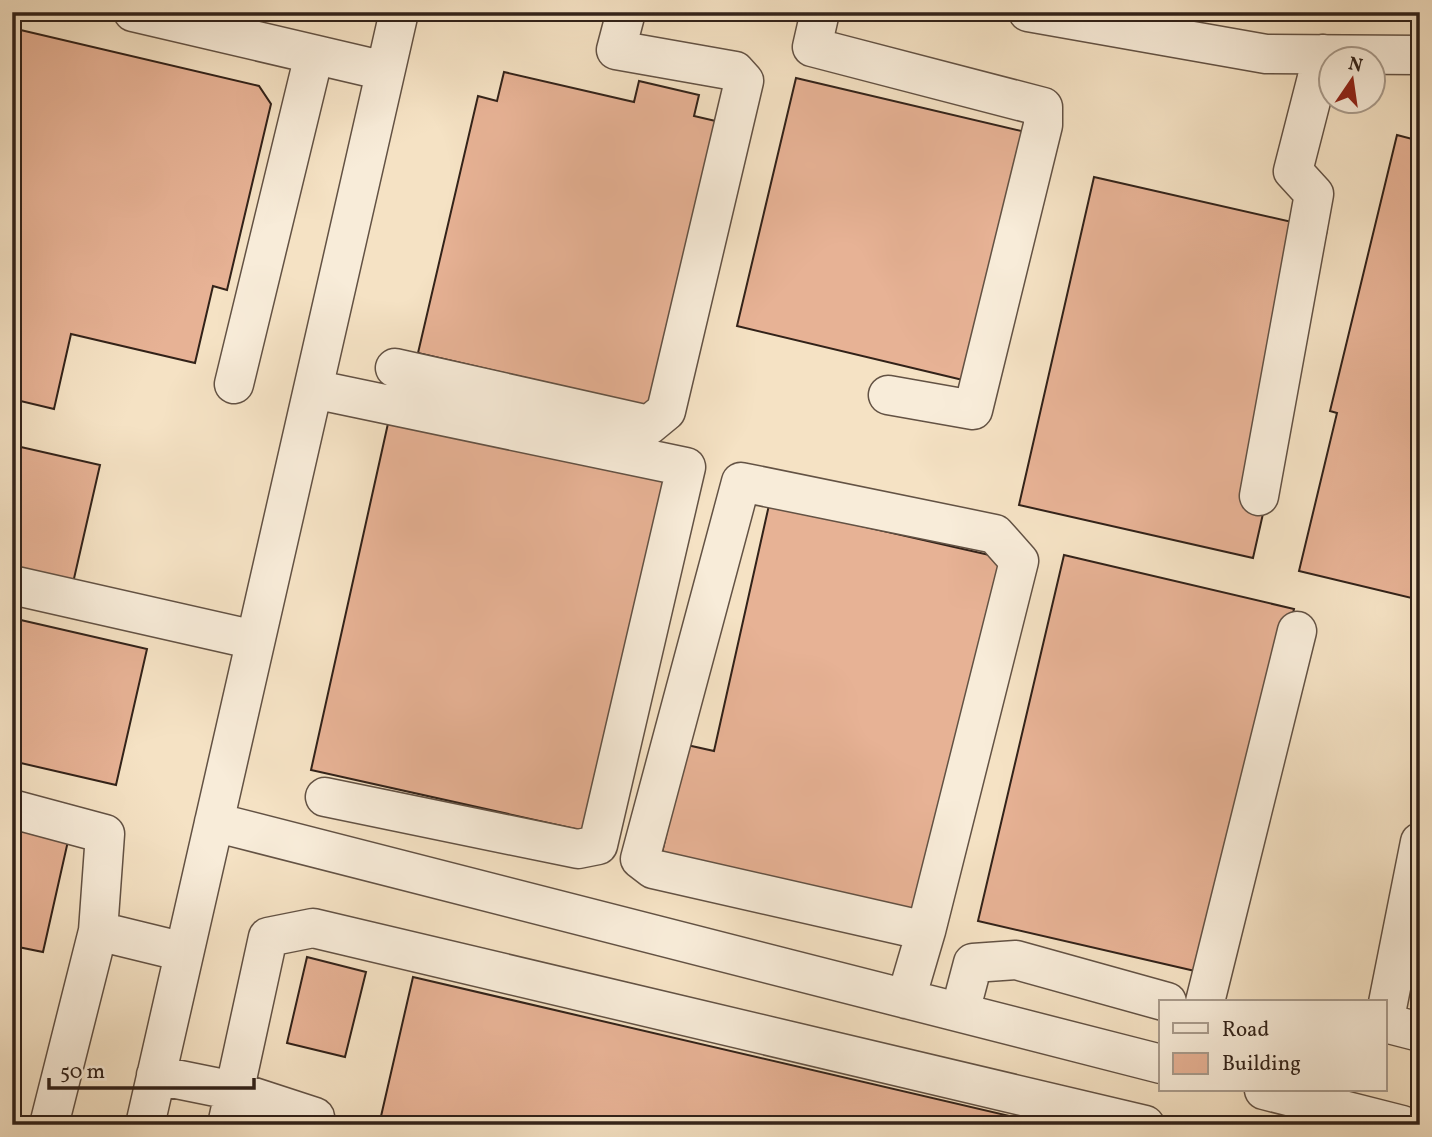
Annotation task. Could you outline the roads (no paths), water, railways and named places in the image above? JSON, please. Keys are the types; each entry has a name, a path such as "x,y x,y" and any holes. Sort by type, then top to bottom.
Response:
{"street":[{"path":"133,12 385,71"},
{"path":"145,1125 398,12"},
{"path":"395,368 649,425 666,411 744,81 735,71 616,50 625,12"},
{"path":"820,12 812,47 1043,107 1043,125 973,410 888,395"},
{"path":"1028,12 1266,54 1316,54"},
{"path":"234,384 314,55"},
{"path":"1386,55 1420,55"},
{"path":"1259,496 1314,194 1293,171 1316,81"},
{"path":"313,389 686,467 598,845 578,849 325,797"},
{"path":"906,999 926,931 1019,561 995,534 741,482 640,859 653,869 926,931"},
{"path":"12,585 255,640"},
{"path":"1205,1000 1297,631"},
{"path":"12,809 105,834 98,931 49,1125"},
{"path":"214,822 1159,1063"},
{"path":"1386,1016 1420,842"},
{"path":"231,1108 268,937 313,928 1145,1125"},
{"path":"98,931 184,952"},
{"path":"960,1012 973,963 989,961 1016,960 1160,1000"},
{"path":"1386,1021 1420,1032"},
{"path":"156,1075 231,1108 315,1117 316,1125"},
{"path":"1281,1092 1365,1102 1402,1125"}]}
